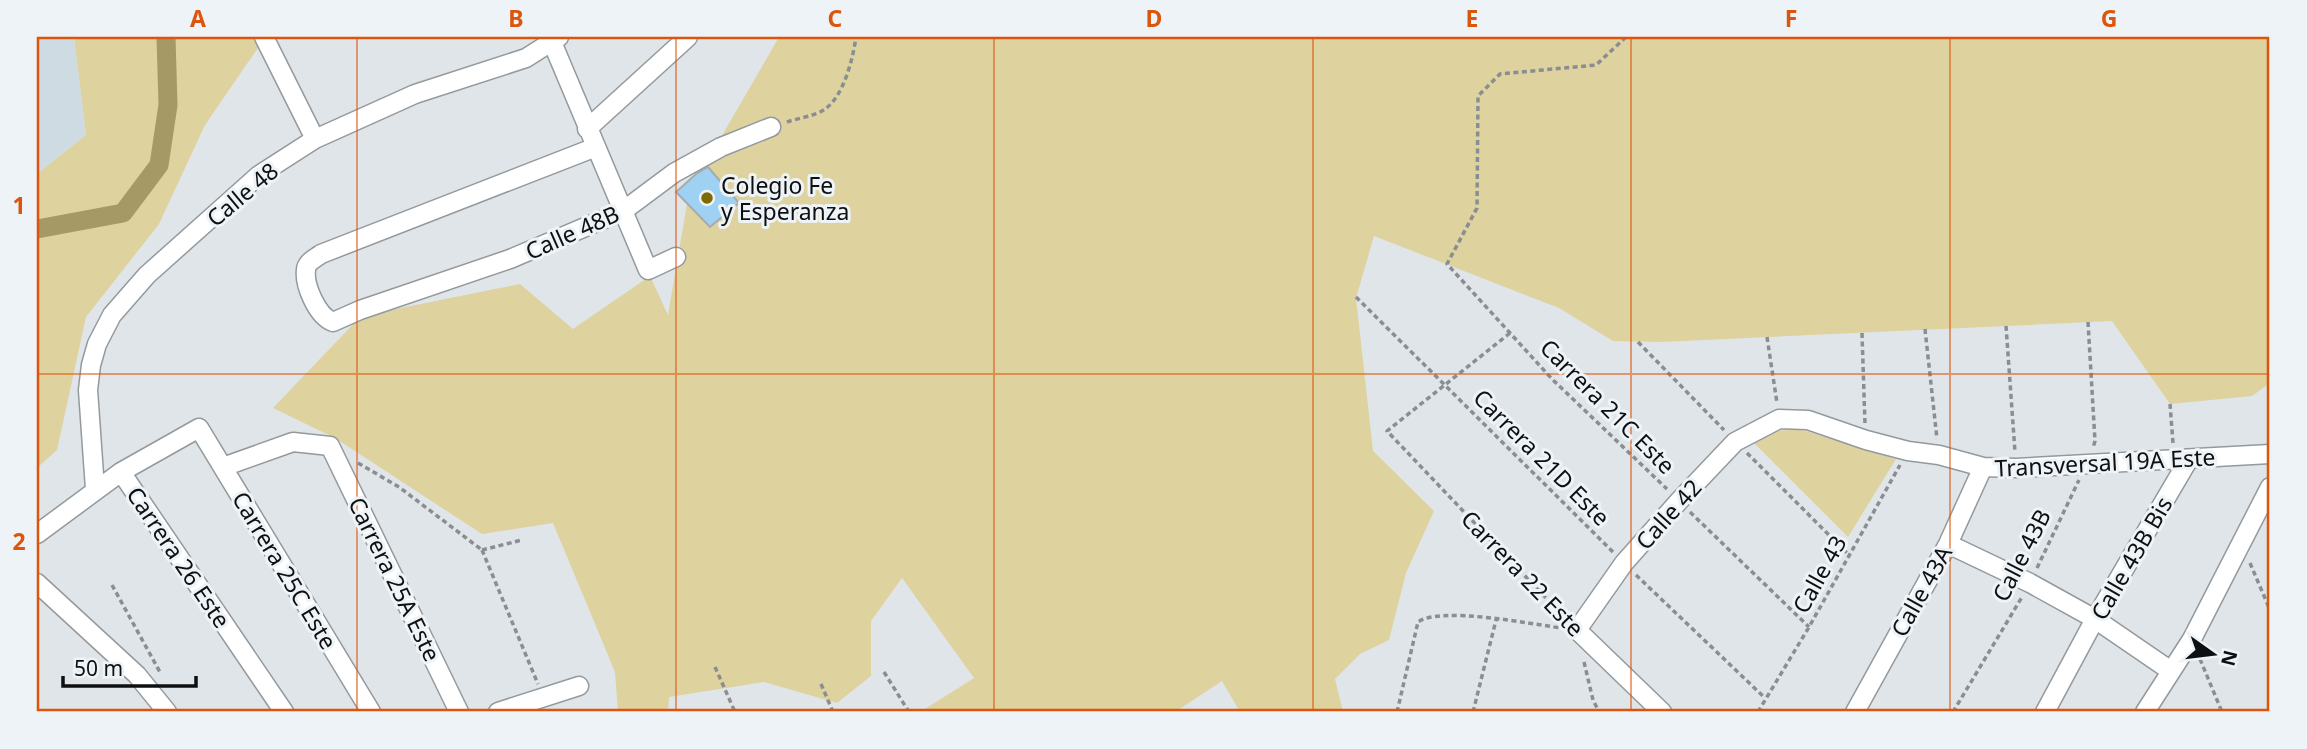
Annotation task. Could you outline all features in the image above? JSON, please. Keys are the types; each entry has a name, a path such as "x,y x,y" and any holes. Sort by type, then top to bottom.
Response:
{"street":[{"path":"264,37 315,139"},
{"path":"587,129 688,37"},
{"path":"555,39 587,129 648,270 676,257"},
{"name":"Calle 48","path":"95,489 88,390 90,365 97,344 113,315 147,275 259,175 315,139 415,94 526,58 555,39"},
{"name":"Calle 48B","path":"596,147 321,254 308,264 306,270 314,304 324,318 332,321 510,259 623,211 674,173 721,147 771,127"},
{"name":"Transversal 19A Este","path":"1779,419 1808,420 1866,440 1983,467 2016,468 2270,454"},
{"name":"Calle 42","path":"1577,630 1624,564 1679,500 1735,442 1779,419"},
{"name":"Carrera 25C Este","path":"121,472 198,428 370,712"},
{"path":"223,467 293,442 330,446"},
{"name":"Carrera 25A Este","path":"330,446 459,712"},
{"name":"Calle 43B Bis","path":"2045,712 2095,619 2189,458"},
{"name":"Calle 43A","path":"1855,712 1948,544 1983,467"},
{"path":"37,534 121,472"},
{"name":"Carrera 26 Este","path":"121,472 284,712"},
{"path":"2146,712 2192,639 2270,487"},
{"path":"1948,544 2030,583 2095,619 2171,671"},
{"path":"37,583 137,675 167,712"},
{"name":"Carrera 22 Este","path":"1577,630 1662,712"},
{"path":"498,712 579,686"}],"path":[{"path":"771,127 825,109 841,89 853,60 856,37"},
{"name":"Carrera 21C Este","path":"1626,37 1596,65 1500,74 1478,96 1477,208 1447,264 1552,379 1809,627"},
{"name":"Carrera 21D Este","path":"1356,298 1624,564 1765,698"},
{"name":"Calle 43B","path":"1953,712 2030,583 2095,441 2088,322"},
{"path":"2006,326 2016,468"},
{"path":"1925,330 1939,455"},
{"path":"1862,332 1866,440"},
{"path":"1444,385 1510,333"},
{"path":"1767,337 1779,419"},
{"name":"Carrera 22 Este","path":"1444,385 1387,431 1577,630"},
{"path":"2170,404 2173,443 2189,458"},
{"path":"330,446 399,487 482,550 544,697"},
{"name":"Calle 43","path":"1758,712 1908,451"},
{"path":"482,550 522,540"},
{"path":"2241,543 2270,610"},
{"path":"112,585 161,674"},
{"path":"1397,712 1418,622 1448,614 1577,630 1593,700 1599,712"},
{"path":"1473,712 1496,620"},
{"path":"2192,639 2222,712"},
{"path":"715,667 735,712"},
{"path":"884,672 909,712"},
{"path":"821,684 833,712"}],"shaded area":[{"path":"37,37 74,37 86,135 37,174"},
{"path":"74,37 271,37 262,42 205,125 159,224 86,317 57,450 37,468 37,174 86,135"},
{"path":"779,37 2270,37 2270,383 2252,396 2170,404 2112,321 1661,342 1613,341 1559,308 1374,236 1356,298 1373,451 1434,511 1406,573 1389,640 1360,654 1335,679 1343,712 1240,712 1222,681 1175,712 927,712 925,709 974,678 902,578 871,621 871,676 837,703 764,682 669,697 668,712 618,712 615,672 553,523 482,534 335,438 273,408 361,316 520,284 573,329 650,276 668,315 687,204 710,227 738,203 705,165"},
{"path":"1799,429 1896,459 1848,537 1752,441 1774,431"}],"building":[{"name":"Colegio Fe y Esperanza","path":"708,167 739,203 710,227 676,192"}],"waterway":[{"path":"37,229 123,213 159,165 168,105 166,37"}],"place":[{"name":"Colegio Fe y Esperanza","path":"707,198"}]}
